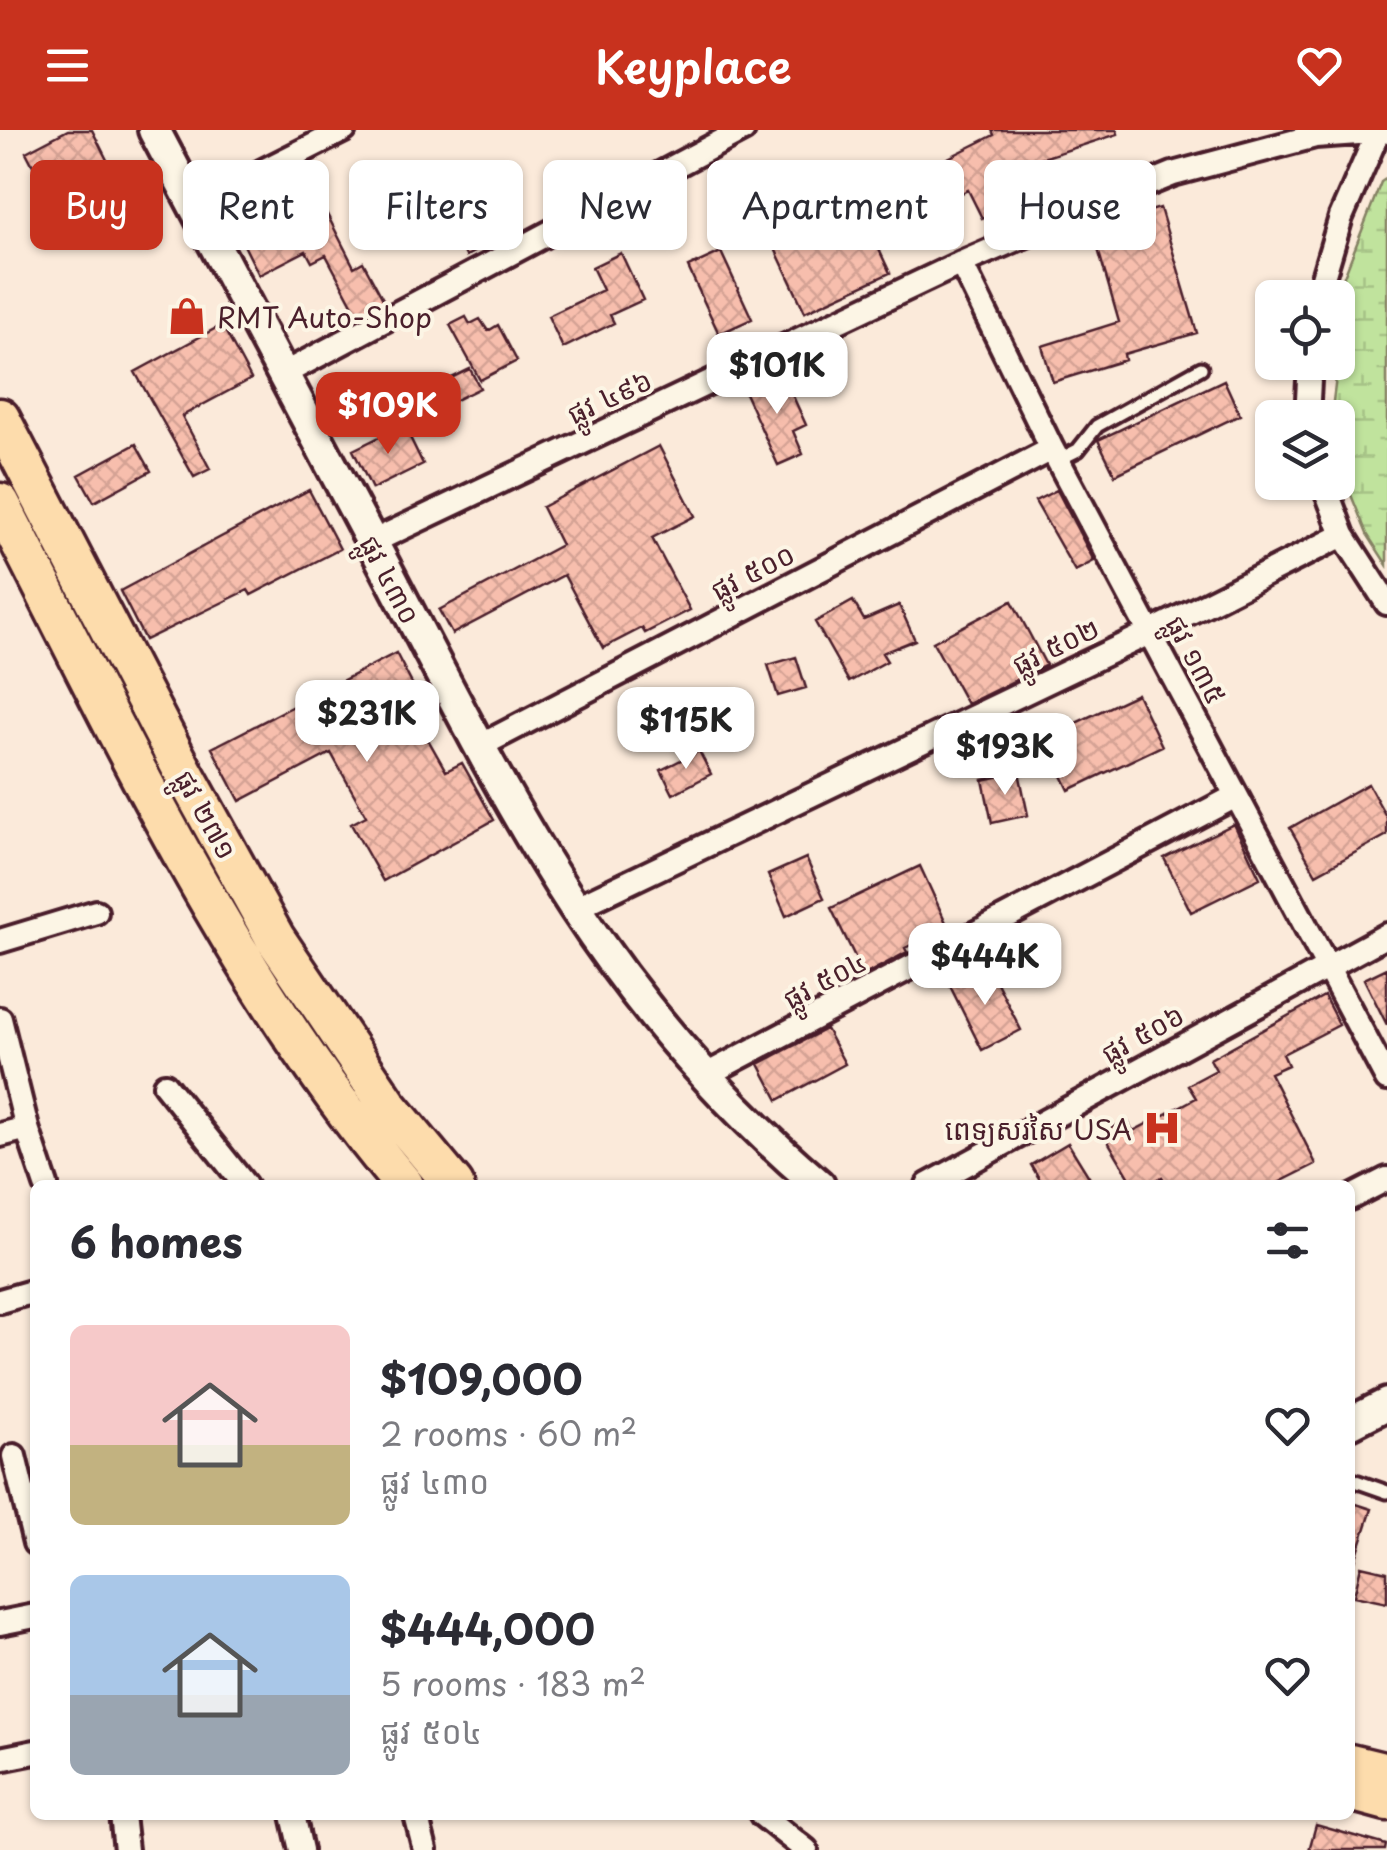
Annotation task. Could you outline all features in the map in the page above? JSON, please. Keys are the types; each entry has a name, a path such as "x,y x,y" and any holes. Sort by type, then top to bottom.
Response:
{"main road":[{"name":"ផ្លូវ ២៧១","path":"0,418 183,772 274,938 388,1108 450,1180"},
{"name":"ផ្លូវ ២៧១","path":"0,503 148,792 240,958 360,1132 400,1180"},
{"path":"1355,1765 1387,1773"},
{"path":"1355,1792 1387,1801"}],"street":[{"name":"ផ្លូវ ៤៣០","path":"154,130 183,185"},
{"path":"285,160 344,130"},
{"path":"283,374 744,130"},
{"path":"1322,280 1340,217 1380,130"},
{"name":"ផ្លូវ ៤៩៦","path":"372,542 961,263 1173,174 1315,136 1387,131"},
{"name":"ផ្លូវ ៤៣០","path":"217,250 480,746 575,908 637,995 706,1075 780,1152 813,1180"},
{"name":"ផ្លូវ ១៣៥","path":"961,263 1055,455 1387,1079"},
{"name":"ផ្លូវ ៥០០","path":"480,746 1055,455"},
{"path":"1330,500 1343,535 1387,602"},
{"name":"ផ្លូវ ៥០២","path":"575,908 1149,634 1343,535"},
{"name":"ផ្លូវ ៥០៤","path":"706,1075 1236,796"},
{"path":"0,941 96,912"},
{"name":"ផ្លូវ ៥០៦","path":"937,1180 1387,935"},
{"path":"0,1020 44,1180"},
{"path":"165,1084 241,1180"},
{"path":"0,1135 27,1128"},
{"path":"1355,1195 1387,1179"},
{"path":"0,1301 30,1292"},
{"path":"1355,1420 1387,1404"},
{"path":"16,1455 30,1520"},
{"path":"0,1623 30,1617"},
{"path":"0,1759 30,1753"},
{"path":"123,1820 126,1850"},
{"path":"295,1820 301,1850"},
{"path":"417,1820 426,1850"},
{"path":"768,1820 806,1850"}],"lane":[{"path":"1055,455 1078,450 1097,426 1201,368"},
{"path":"1355,1481 1387,1492"}],"green space":[{"path":"1387,178 1387,565 1367,534 1353,500 1355,400 1333,400 1336,380 1355,380 1355,280 1342,280 1381,182"}],"building":[{"path":"68,130 92,130 107,160 30,160 26,152"},
{"path":"992,130 1117,130 1118,134 1037,160 984,160 982,218 968,190 964,192 964,160 944,160 994,135"},
{"path":"1160,208 1197,333 1124,354 1125,360 1053,382 1042,346 1119,322 1098,250 1156,250 1156,209"},
{"path":"329,218 354,267 363,262 385,303 359,317 326,255 312,262 306,251 259,275 246,250 329,250"},
{"path":"776,250 879,250 890,273 805,312"},
{"path":"721,252 752,319 719,334 688,267"},
{"path":"621,253 643,300 610,315 614,323 563,348 548,316 603,290 592,267"},
{"path":"466,317 470,324 480,319 488,331 498,325 517,361 480,380 450,325"},
{"path":"222,325 251,379 182,416 210,469 194,477 135,372"},
{"path":"470,369 480,388 441,407 431,388"},
{"path":"783,374 806,425 793,431 803,454 778,465 744,391"},
{"path":"1224,380 1240,415 1115,475 1098,440"},
{"path":"404,425 423,464 372,489 353,450"},
{"path":"136,444 151,471 94,502 79,475"},
{"path":"659,446 695,516 652,538 690,610 645,633 642,628 603,648 564,575 452,634 439,610 561,545 542,507"},
{"path":"309,490 340,549 251,595 248,590 145,640 120,591"},
{"path":"1057,490 1094,561 1075,571 1035,501"},
{"path":"853,601 864,620 899,605 915,640 882,653 887,661 849,682 815,622"},
{"path":"1012,601 1046,665 967,704 933,642"},
{"path":"396,653 424,707 413,713 446,771 462,763 494,820 383,881 351,824 366,816 331,753 240,801 212,748"},
{"path":"796,657 806,688 778,696 768,665"},
{"path":"1137,694 1162,746 1069,790 1044,738"},
{"path":"699,751 711,774 673,794 661,770"},
{"path":"1019,772 1028,815 992,823 983,780"},
{"path":"1368,784 1387,818 1387,835 1316,874 1290,828"},
{"path":"1234,824 1260,878 1191,912 1164,858"},
{"path":"806,858 824,898 786,916 768,875"},
{"path":"920,866 948,927 905,948 907,952 864,975 831,908"},
{"path":"989,967 1021,1030 982,1050 950,986"},
{"path":"1387,968 1387,1025 1364,979"},
{"path":"1324,996 1339,1025 1283,1054 1288,1065 1270,1073 1316,1164 1284,1180 1131,1180 1103,1133 1127,1120 1133,1131 1196,1098 1188,1085 1216,1070 1210,1059"},
{"path":"826,1029 845,1064 778,1100 759,1064"},
{"path":"1068,1143 1091,1180 1040,1180 1031,1165"},
{"path":"1355,1504 1372,1509 1355,1561"},
{"path":"1361,1566 1387,1572 1387,1603 1355,1596"},
{"path":"1316,1825 1386,1845 1385,1850 1309,1850"}],"place":[{"name":"RMT Auto-Shop","path":"187,316"},
{"name":"ពេទ្យសរសៃ USA","path":"1162,1128"}]}
